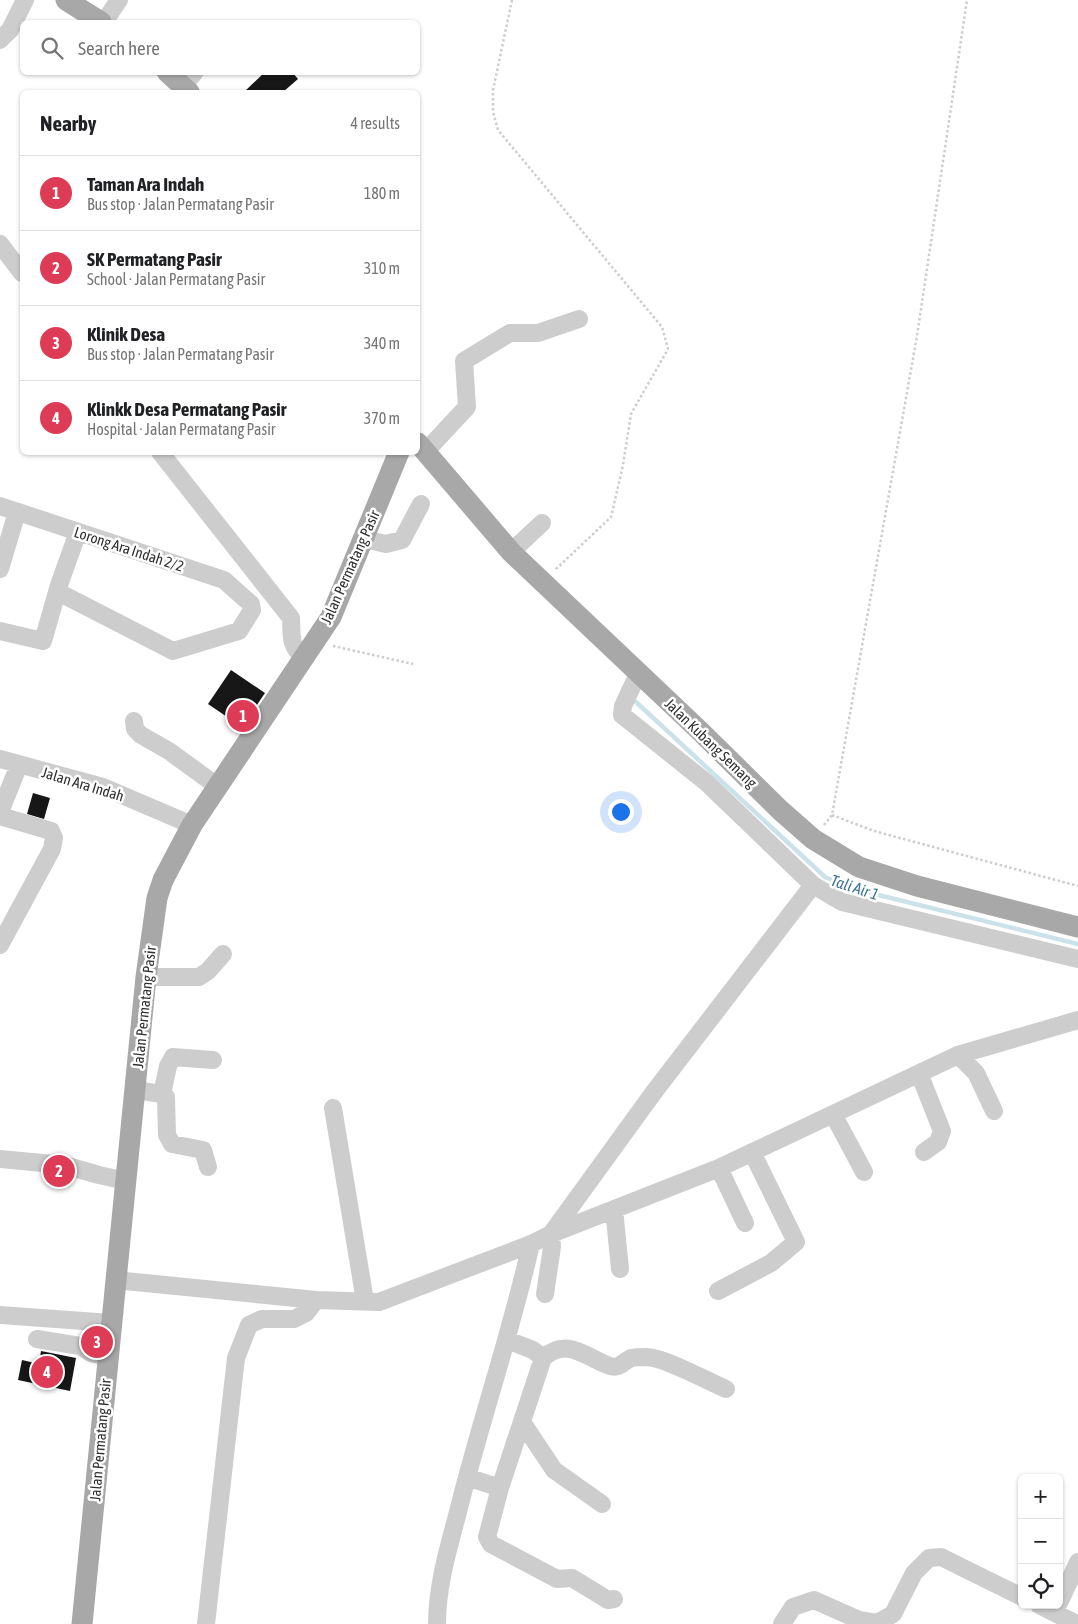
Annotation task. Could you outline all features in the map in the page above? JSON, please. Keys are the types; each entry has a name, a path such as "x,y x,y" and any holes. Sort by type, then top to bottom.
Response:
{"main road":[{"path":"66,0 100,20"},
{"path":"172,75 189,84"},
{"name":"Jalan Kubang Semang","path":"421,447 511,552 701,732 780,810 813,839 859,868 917,886 1078,927"},
{"name":"Jalan Permatang Pasir","path":"82,1624 134,1090 146,977 160,888 166,872 192,825 331,617 398,455"}],"street":[{"path":"0,40 10,30 25,0"},
{"path":"104,20 119,0"},
{"path":"0,244 20,269"},
{"path":"421,447 467,407 464,361 510,333 538,332 579,319"},
{"path":"165,455 291,618 292,642 297,651 309,650"},
{"path":"364,539 386,544 402,540 421,504"},
{"path":"1,566 8,509"},
{"name":"Lorong Ara Indah 2/2","path":"8,509 224,580 252,604 252,610 239,631 173,651 58,592"},
{"path":"511,552 542,523"},
{"path":"0,631 43,641 78,532"},
{"path":"638,674 623,706 622,715 707,783 813,885 842,902 1078,959"},
{"path":"134,721 135,728 141,735 169,751 218,786"},
{"name":"Jalan Ara Indah","path":"0,759 103,787 192,825"},
{"path":"0,945 52,849 54,838 50,832 0,814 18,765"},
{"path":"545,1294 552,1247 551,1234 654,1092 813,885"},
{"path":"146,977 199,977 208,971 223,954"},
{"path":"115,1280 316,1300 379,1302 531,1244 551,1234 719,1168 958,1055 1078,1020"},
{"path":"958,1055 976,1073 994,1111"},
{"path":"162,1094 168,1066 173,1057 214,1060"},
{"path":"919,1073 942,1132 938,1142 924,1152"},
{"path":"134,1090 162,1094 166,1097 167,1136 172,1144 203,1150 208,1167"},
{"path":"333,1108 365,1301"},
{"path":"833,1114 864,1172"},
{"path":"718,1291 771,1263 796,1242 752,1152"},
{"path":"0,1159 64,1165 126,1181"},
{"path":"719,1168 745,1223"},
{"path":"614,1209 620,1268"},
{"path":"437,1624 437,1603 441,1582 467,1477 518,1301 531,1244"},
{"path":"206,1624 236,1358 249,1325 262,1319 294,1319 306,1313 316,1300"},
{"path":"0,1315 111,1323"},
{"path":"37,1339 80,1346 91,1354 108,1357"},
{"path":"507,1340 533,1350 543,1358"},
{"path":"614,1599 608,1600 572,1578 557,1579 492,1544 487,1537 500,1488 543,1358 550,1352 560,1349 577,1350 612,1367 621,1365 630,1358 648,1357 726,1389"},
{"path":"522,1422 554,1470 602,1504"},
{"path":"467,1477 500,1488"},
{"path":"782,1624 793,1607 814,1600 859,1620 878,1623 892,1614 914,1573 928,1558 941,1557 1018,1595"},
{"path":"1060,1613 1078,1562"}],"path":[{"path":"512,0 493,90 493,112 498,130 662,327 668,349 631,414 623,465 611,517 542,582"},
{"path":"967,0 917,336 832,815 874,831 1078,886"},
{"path":"309,650 413,664"}],"building":[{"path":"262,75 295,75 298,79 285,90 246,90"},
{"path":"231,670 265,693 242,727 208,704"},
{"path":"33,793 50,798 44,819 27,814"},
{"path":"41,1351 76,1358 70,1391 18,1380 22,1360 39,1364"}],"waterway":[{"name":"Tali Air 1","path":"636,702 825,877 854,889 1078,944"}],"place":[{"name":"Taman Ara Indah","path":"243,716"},
{"name":"SK Permatang Pasir","path":"59,1171"},
{"name":"Klinik Desa","path":"97,1342"},
{"name":"Klinkk Desa Permatang Pasir","path":"47,1372"}]}
